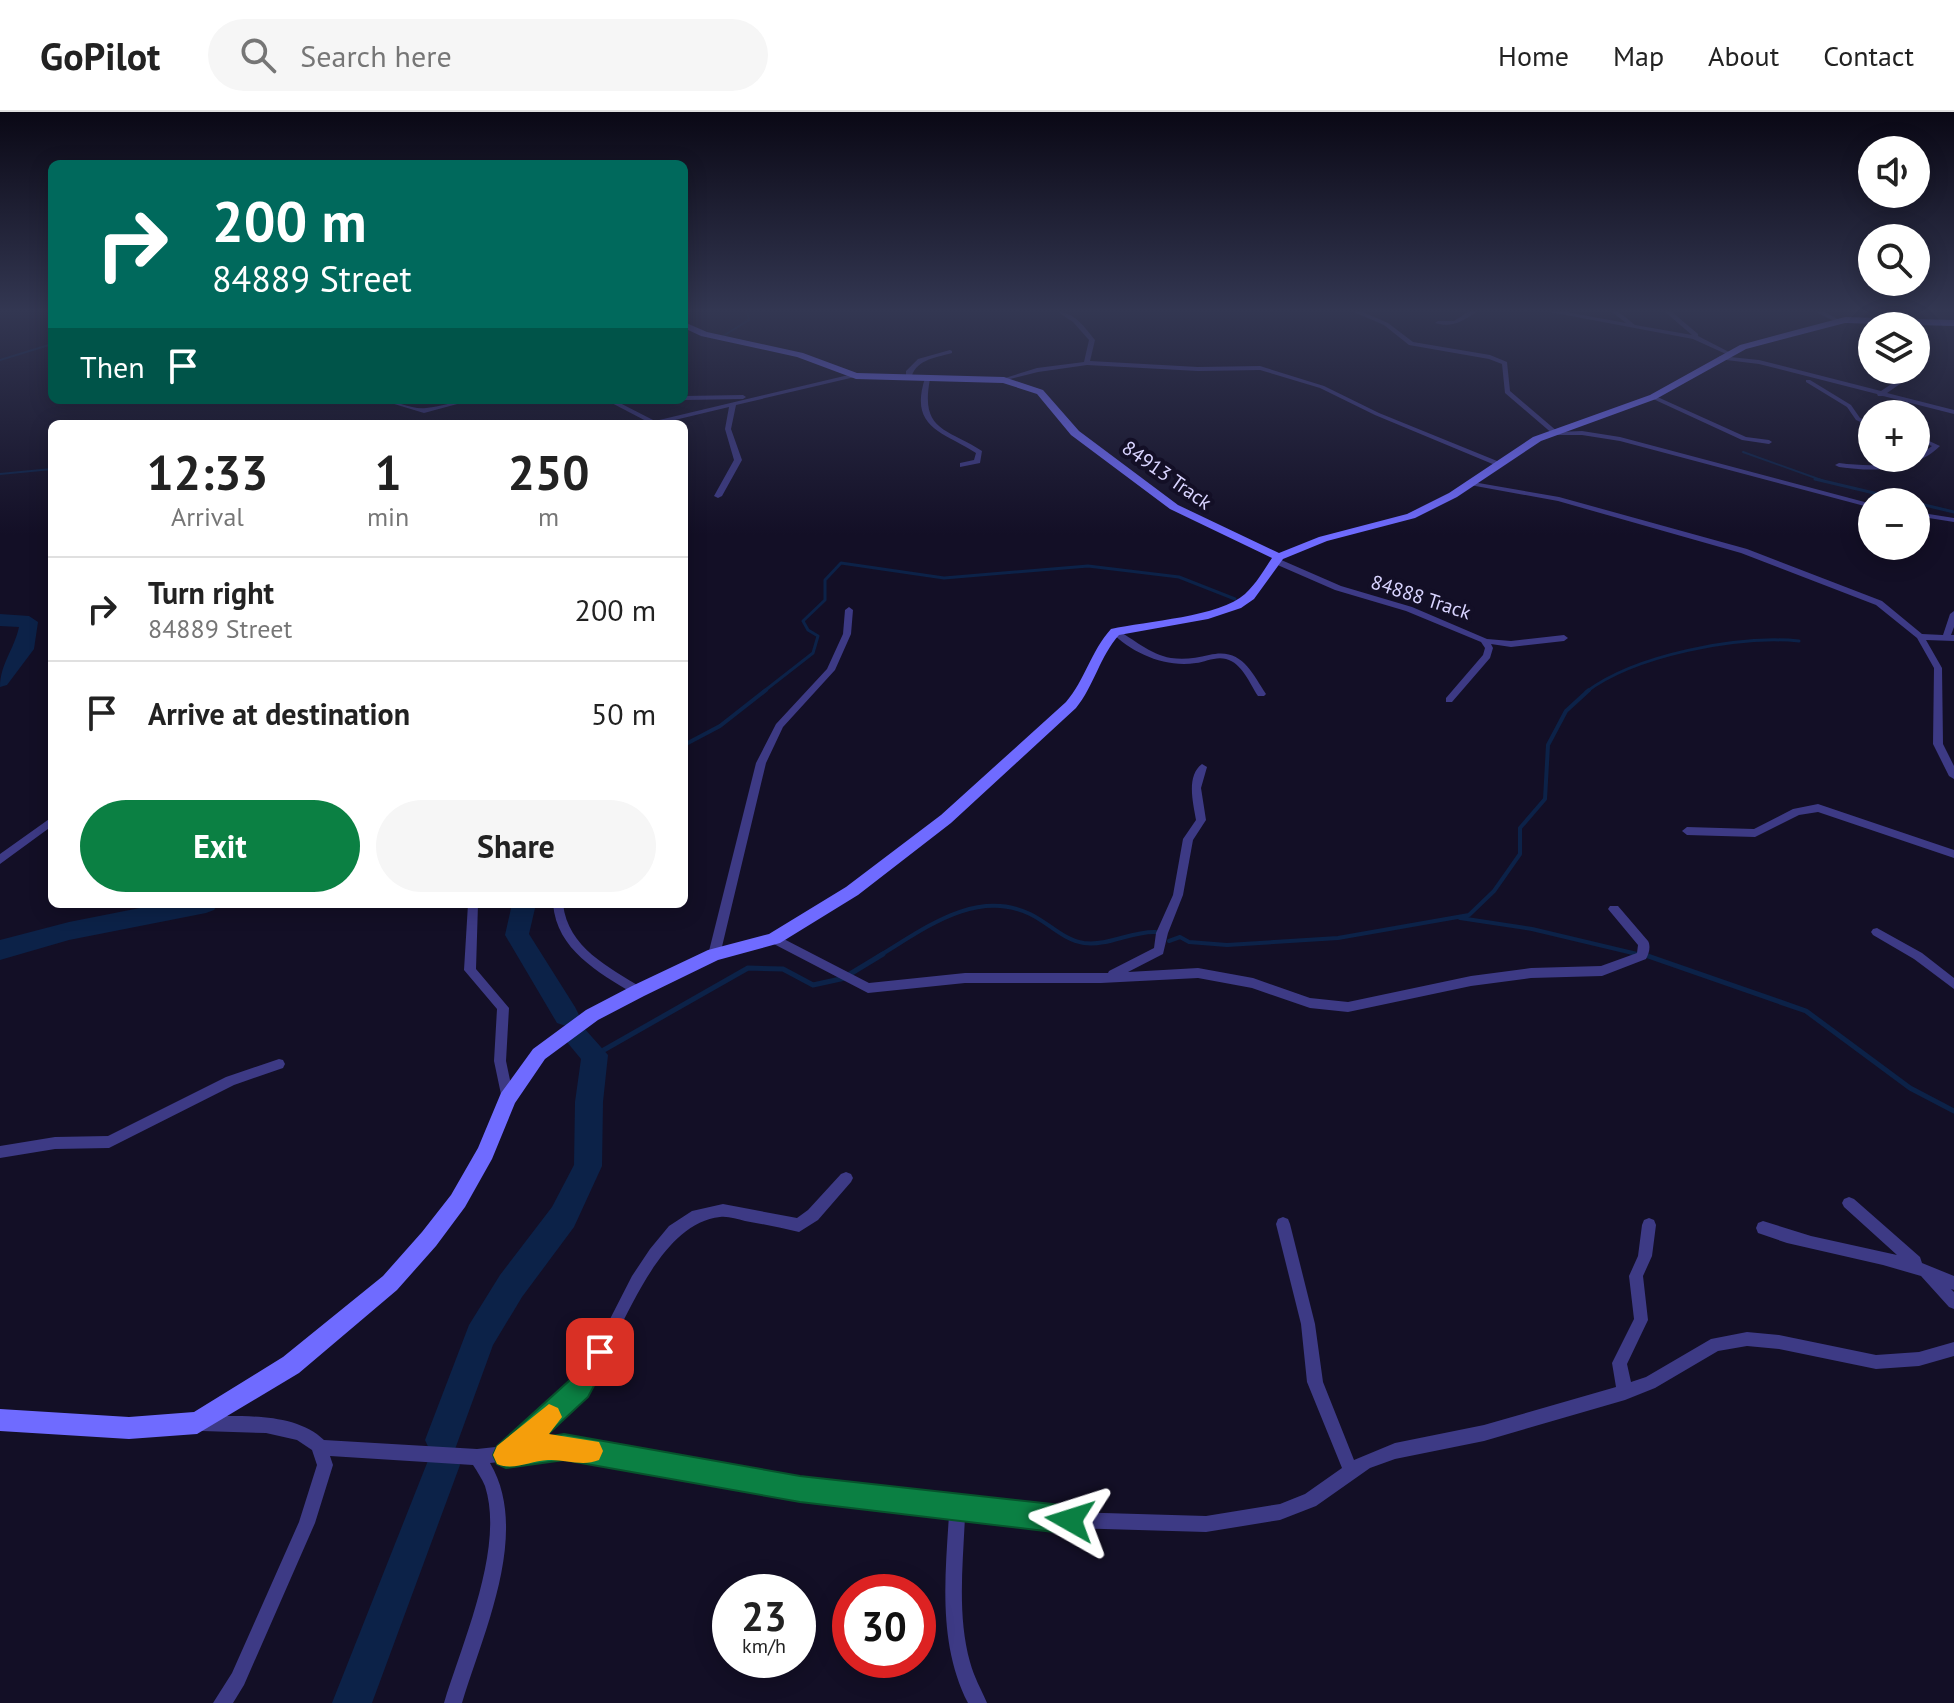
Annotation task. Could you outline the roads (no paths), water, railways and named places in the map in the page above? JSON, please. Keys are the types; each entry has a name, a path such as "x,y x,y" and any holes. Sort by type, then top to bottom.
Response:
{"street":[{"name":"84913 Track","path":"676,420 813,386"},
{"path":"926,386 922,409 927,420 980,452 977,461 963,465"},
{"name":"84913 Track","path":"1034,386 1082,439 1126,468 1174,507 1277,559"},
{"path":"1320,386 1377,414 1498,463"},
{"path":"1507,386 1507,392 1556,434 1573,432 1620,439 1858,502"},
{"path":"197,1423 291,1365 390,1283 458,1201 485,1153 508,1099 539,1054 592,1015 638,991 714,955 774,939 852,891 946,819 1085,690 1105,641 1115,632 1208,615 1237,605 1250,596 1277,559 1323,539 1411,516 1470,483 1537,439 1653,397 1671,386"},
{"path":"1815,386 1849,406 1858,417"},
{"path":"1847,386 1954,412"},
{"path":"1880,395 1893,386"},
{"path":"1653,397 1744,439 1769,442"},
{"path":"688,398 759,398"},
{"path":"399,404 424,411 453,404"},
{"path":"616,404 646,420"},
{"path":"718,496 738,460 728,429 733,404"},
{"path":"1839,465 1858,467"},
{"path":"1470,483 1559,499 1764,558 1865,596 1894,613 1920,637 1938,668 1938,744 1954,776"},
{"path":"1930,516 1954,520"},
{"name":"84888 Track","path":"1277,559 1350,593 1453,625 1486,641 1487,656 1449,700"},
{"path":"714,955 761,763 779,726 837,658 847,634 849,610"},
{"path":"1920,637 1950,638 1954,614"},
{"path":"1115,632 1156,657 1182,661 1219,655 1232,657 1243,666 1261,694"},
{"path":"1486,641 1511,644 1564,638"},
{"path":"1101,978 1153,957 1162,946 1162,933 1178,895 1188,839 1201,820 1196,788 1202,767"},
{"path":"1687,831 1755,833 1797,812 1818,808 1954,854"},
{"path":"0,860 48,824"},
{"path":"473,908 470,970 503,1008 500,1061 508,1099"},
{"path":"559,908 561,924 571,941 638,991"},
{"path":"774,939 868,988 965,978 1219,975 1310,1003 1365,1005 1471,981 1531,973 1602,971 1642,956 1644,944 1614,909"},
{"path":"1877,932 1918,956 1954,984"},
{"path":"0,1152 55,1143 109,1142 230,1081 279,1064"},
{"path":"506,1455 580,1388 632,1290 661,1247 686,1221 711,1210 723,1210 799,1225 813,1215 846,1178"},
{"path":"1849,1203 1954,1302"},
{"path":"1283,1224 1308,1324 1315,1382 1351,1471"},
{"path":"1625,1392 1619,1363 1641,1320 1635,1280 1645,1256 1649,1225"},
{"path":"1763,1228 1807,1242 1918,1265 1954,1283"},
{"path":"0,1420 129,1428 197,1423 270,1425 316,1441 321,1448 344,1452 477,1457 564,1447 800,1489 957,1508 1070,1520 1206,1524 1280,1512 1310,1500 1351,1471 1395,1451 1484,1433 1625,1392 1650,1383 1716,1344 1747,1339 1876,1362 1919,1359 1954,1349"},
{"path":"222,1703 245,1665 307,1523 325,1465 316,1441"},
{"path":"453,1703 485,1603 499,1543 499,1524 488,1468 477,1457"},
{"path":"957,1508 956,1631 971,1692 978,1703"}],"waterway":[{"path":"1743,452 1824,481"},
{"path":"0,474 48,469"},
{"path":"1815,479 1954,512"},
{"path":"763,692 813,653 818,636 808,630 803,621 825,600 825,580 841,563 944,578 1088,566 1179,577 1235,599"},
{"path":"0,620 29,622 24,649 0,681"},
{"path":"1589,690 1631,668 1688,650 1747,641 1799,641"},
{"path":"688,743 720,726 766,690"},
{"path":"1169,941 1180,937 1189,942 1227,945 1338,938 1469,915 1494,891 1520,854 1520,828 1545,799 1548,745 1566,711 1589,690"},
{"path":"879,956 951,915 990,906 1010,907 1030,914 1069,938 1084,943 1156,932"},
{"path":"0,950 69,931 186,908"},
{"path":"523,908 517,935 566,1015"},
{"path":"1460,918 1532,929 1637,954"},
{"path":"850,974 883,954"},
{"path":"1648,956 1806,1011 1910,1088 1954,1111"},
{"path":"595,1055 748,968 783,969 813,985 845,978"},
{"path":"442,1440 480,1336 511,1286 563,1217 588,1166 589,1102 595,1055 575,1036"},
{"path":"352,1703 443,1465"}]}
